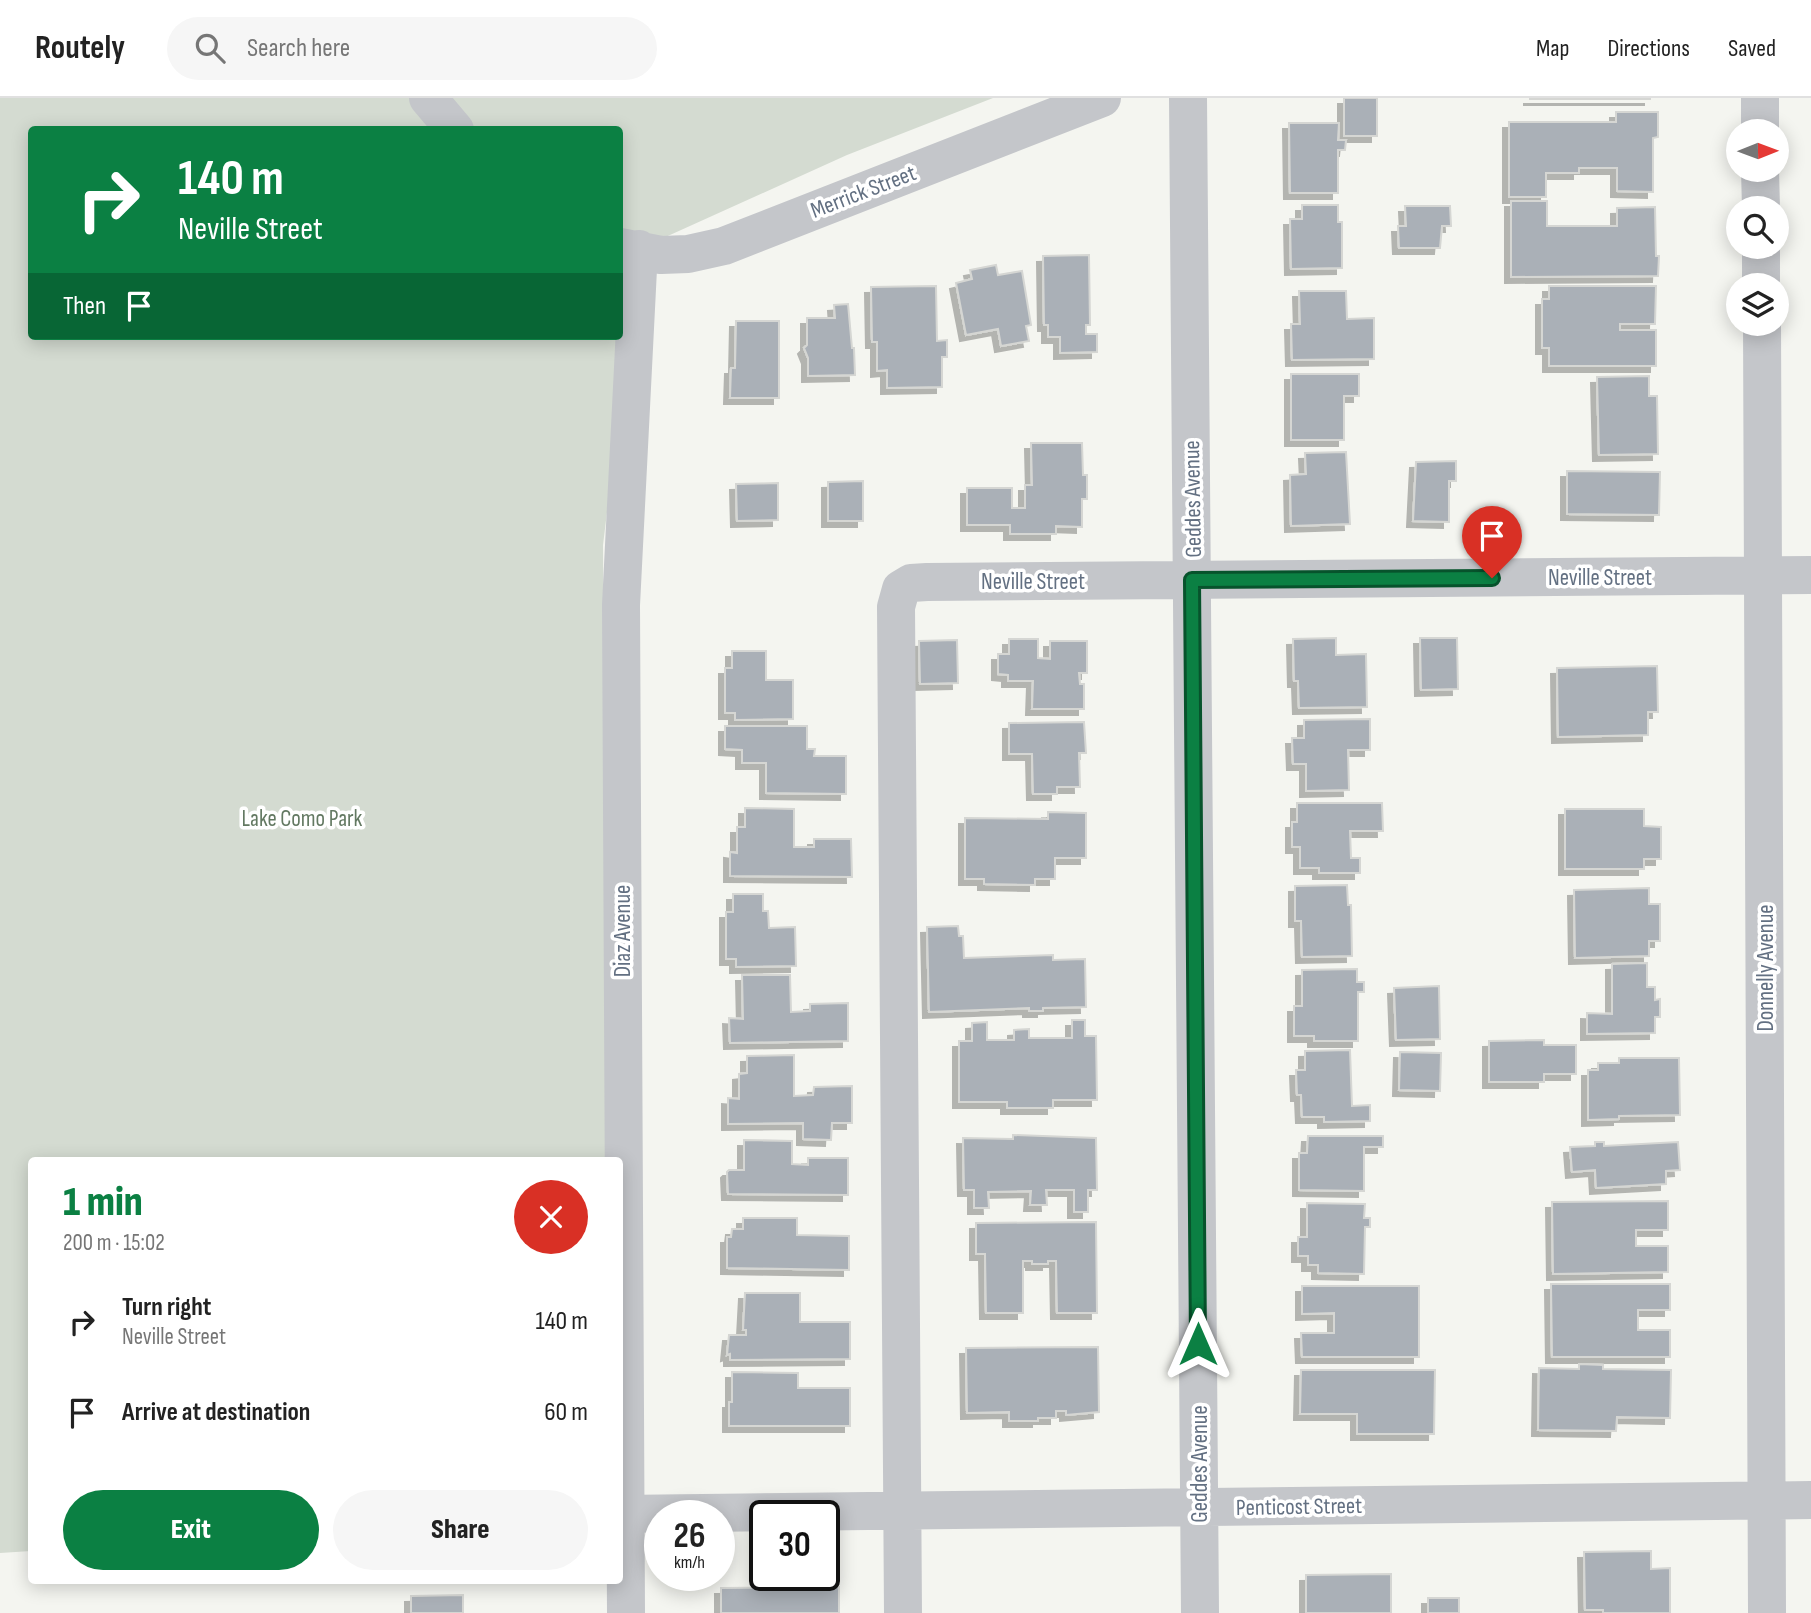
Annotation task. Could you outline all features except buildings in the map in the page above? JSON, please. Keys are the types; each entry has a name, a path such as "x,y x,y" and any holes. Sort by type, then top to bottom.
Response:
{"street":[{"path":"428,98 452,126"},
{"name":"Merrick Street","path":"629,248 661,255 688,254 724,246 1102,98"},
{"name":"Geddes Avenue","path":"1188,98 1200,1613"},
{"path":"1759,98 1760,119"},
{"name":"Diaz Avenue","path":"622,1157 621,605 629,248"},
{"name":"Donnelly Avenue","path":"1762,336 1767,1613"},
{"name":"Neville Street","path":"904,1510 896,607 901,589 911,583 927,582 1811,575"},
{"name":"Penticost Street","path":"623,1514 1811,1500"},
{"path":"903,1613 904,1510"},
{"name":"Diaz Avenue","path":"623,1539 626,1613"}],"green space":[{"name":"Lake Como Park","path":"0,98 993,98 847,155 639,249 603,545 606,1157 28,1157 28,1551 0,1553"}],"route":[{"path":"1198,1344 1192,580 1492,578"}]}
